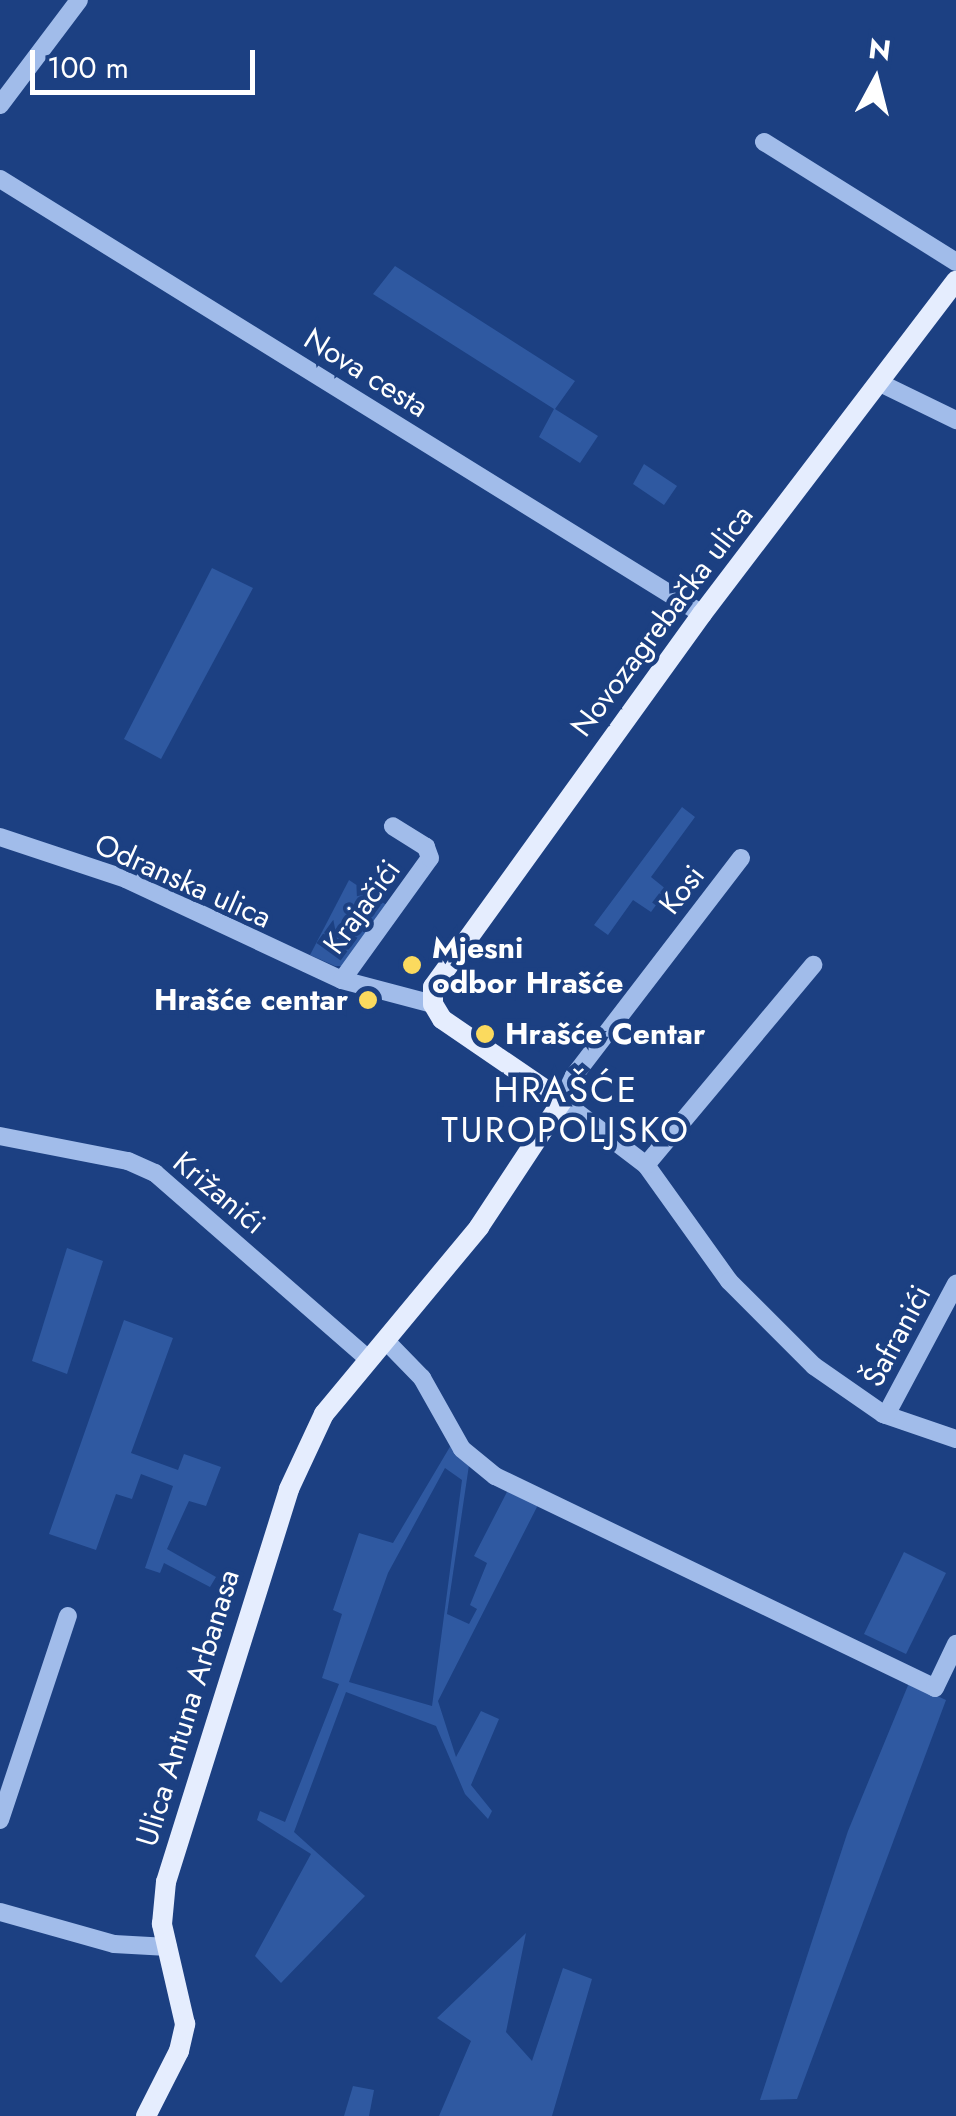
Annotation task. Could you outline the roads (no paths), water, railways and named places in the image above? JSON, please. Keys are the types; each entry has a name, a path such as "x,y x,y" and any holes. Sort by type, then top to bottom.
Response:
{"main road":[{"name":"Novozagrebačka ulica","path":"433,1004 440,975 702,614 956,281"},
{"path":"433,1004 442,1019 562,1101"},
{"name":"Ulica Antuna Arbanasa","path":"146,2116 179,2051 184,2024 162,1915 166,1882 281,1510 319,1424 479,1227 562,1101"}],"street":[{"path":"0,104 80,0"},
{"path":"764,142 956,262"},
{"name":"Nova cesta","path":"0,179 702,614"},
{"path":"880,383 956,420"},
{"name":"Krajačići","path":"342,980 430,858 426,847 393,826"},
{"name":"Odranska ulica","path":"0,837 126,879 342,980 433,1004"},
{"name":"Kosi","path":"562,1101 574,1076 741,858"},
{"path":"646,1165 814,966"},
{"path":"562,1101 646,1165 748,1304 831,1381 886,1415 956,1439"},
{"name":"Križanići","path":"0,1136 128,1161 155,1173 368,1359"},
{"name":"Šafranići","path":"886,1415 956,1284"},
{"path":"386,1341 428,1386 462,1449 495,1476 935,1688 956,1644"},
{"path":"0,1820 68,1616"},
{"path":"0,1912 114,1944 168,1946"}],"place":[{"name":"Mjesni odbor Hrašće","path":"412,965"},
{"name":"Hrašće centar","path":"368,1000"},
{"name":"Hrašće Centar","path":"485,1034"}],"district":[{"name":"HRAŠĆE TUROPOLJSKO","path":"566,1110"}]}
